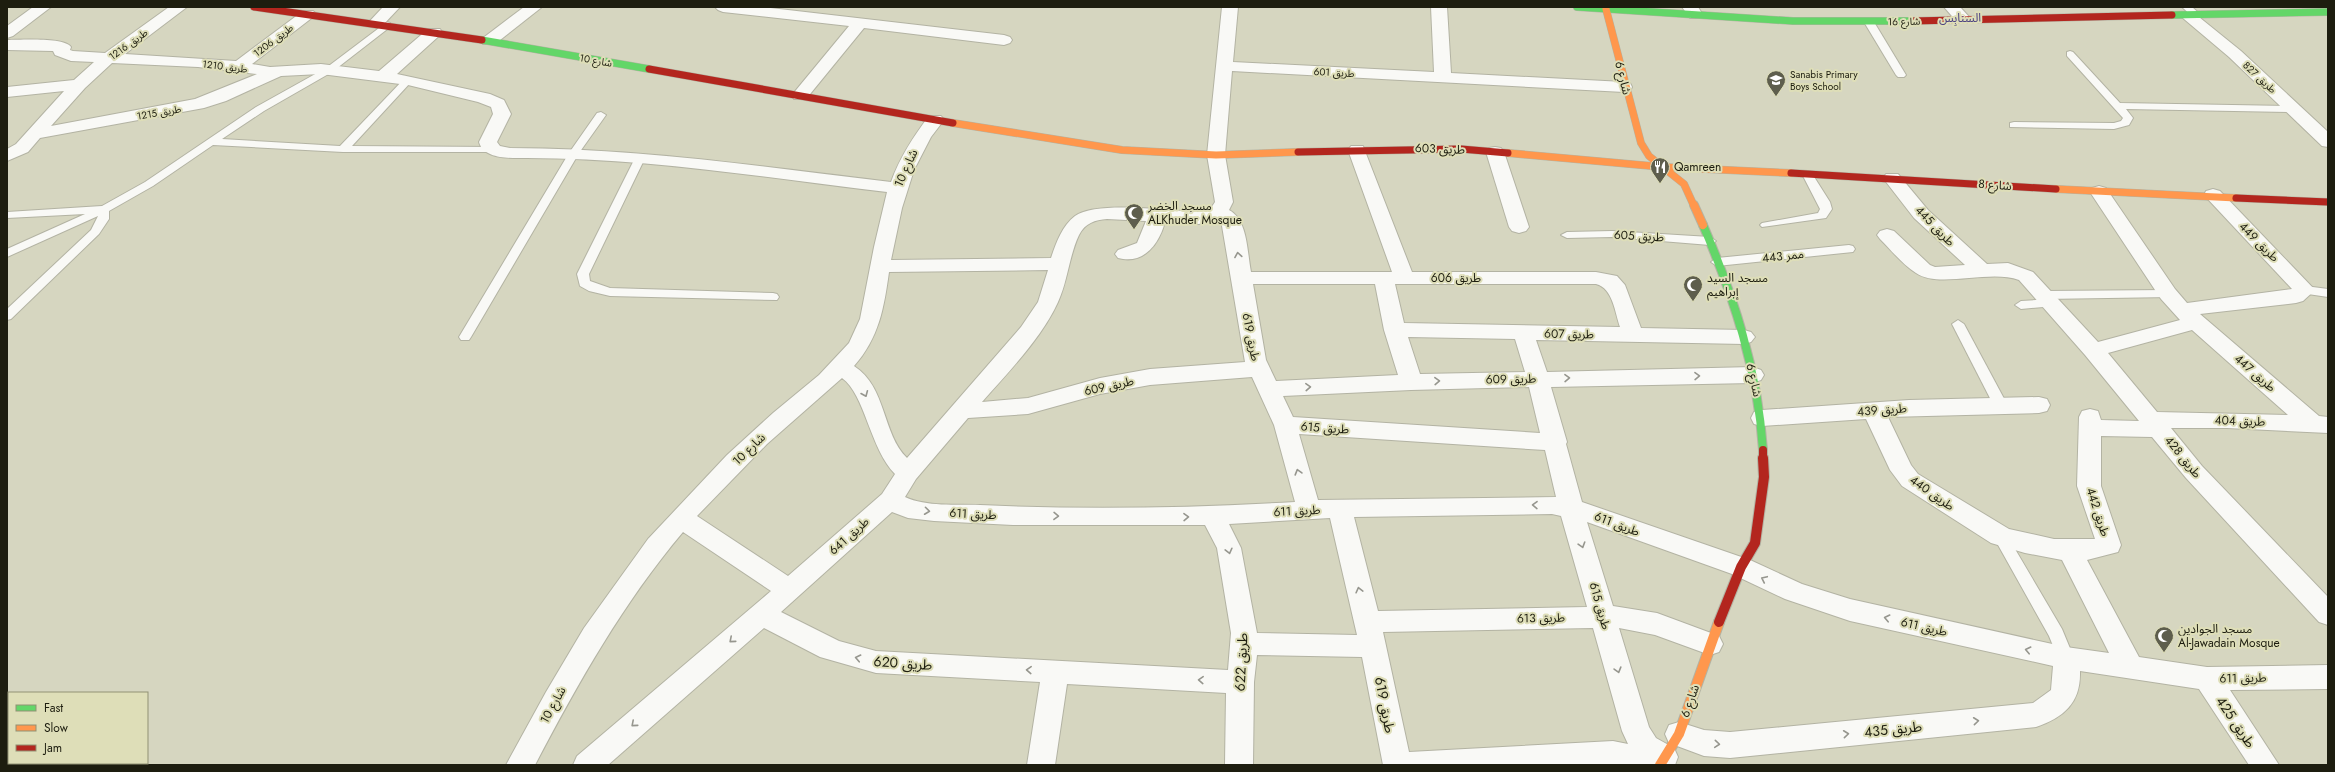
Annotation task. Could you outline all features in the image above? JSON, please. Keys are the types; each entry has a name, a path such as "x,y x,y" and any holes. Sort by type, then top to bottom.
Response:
{"street":[{"path":"10,29 43,7"},
{"name":"طريق 1216","path":"30,140 79,84 107,59 179,7"},
{"name":"طريق 1206","path":"254,7 381,24"},
{"path":"381,24 392,7"},
{"path":"489,41 534,7"},
{"path":"723,7 1004,40"},
{"path":"1125,254 1144,248 1150,241 1156,218 1199,218 1221,207 1216,156 1230,7"},
{"path":"1439,7 1443,78"},
{"name":"شارع 16","path":"1577,7 1693,11 1869,22 2191,13 2328,12"},
{"path":"1952,7 1964,20"},
{"name":"شارع 6","path":"1606,9 1624,87 1641,144 1649,156 1684,184 1710,241 1744,337 1762,418 1764,477 1755,543 1741,567 1710,644 1679,734 1661,762"},
{"name":"طريق 827","path":"2191,13 2295,109 2328,142"},
{"name":"طريق 1206","path":"240,66 308,14"},
{"path":"800,95 860,23"},
{"name":"شارع 10","path":"381,24 489,41 935,120 1122,150 1216,156"},
{"path":"384,76 434,32"},
{"name":"طريق 1210","path":"7,45 60,46 63,47 61,52 66,56 240,66 264,72 311,69 329,70 408,80 488,99 498,104 502,114 488,142 489,146 494,150"},
{"name":"طريق 601","path":"1224,66 1624,87"},
{"name":"طريق 1215","path":"7,156 30,140 198,104 225,95 277,72"},
{"path":"7,92 79,84"},
{"name":"شارع 10","path":"520,765 559,692 638,570 681,518 769,429 840,367 856,349 867,332 877,294 880,266 897,188 918,143 935,120"},
{"name":"طريق 603","path":"1216,156 1426,148 1495,152 1663,167"},
{"path":"494,150 510,153 574,153 640,158 897,188"},
{"path":"1357,150 1394,278 1395,330 1411,382"},
{"path":"1495,152 1520,227"},
{"name":"شارع 8","path":"1663,167 1892,178 2100,192 2328,202"},
{"name":"طريق 445","path":"1892,178 1930,223 1982,270"},
{"name":"طريق 447","path":"2100,192 2168,294 2189,316 2320,425"},
{"name":"طريق 449","path":"2213,196 2305,290"},
{"name":"طريق 619","path":"1221,207 1232,221 1252,351 1258,369 1269,389 1285,425 1309,510"},
{"name":"طريق 641","path":"587,765 762,614 890,500 908,473 1022,341 1037,320 1048,302 1060,259 1075,227 1082,219 1094,214 1107,213 1156,218"},
{"path":"1887,235 1927,272 1944,274 1982,270 2014,270 2026,276 2047,299"},
{"path":"880,266 1060,259"},
{"name":"طريق 606","path":"1241,278 1596,278 1610,281 1618,290 1633,335"},
{"path":"2093,350 2189,316 2296,296 2305,290"},
{"name":"طريق 428","path":"2047,299 2093,350 2194,472 2328,614"},
{"name":"طريق 607","path":"1395,330 1744,337"},
{"name":"طريق 615","path":"1523,333 1538,378 1556,442 1571,508 1636,731 1646,747 1661,762"},
{"path":"840,367 858,380 890,455 908,473"},
{"name":"طريق 609","path":"962,410 1028,406 1100,386 1150,377 1258,369"},
{"name":"طريق 609","path":"1269,389 1538,378 1753,375"},
{"name":"طريق 439","path":"1762,418 1873,410 2039,405"},
{"name":"طريق 440","path":"1873,410 1902,470 1910,480 1986,529 2000,536"},
{"name":"طريق 404","path":"2090,422 2156,425 2320,425"},
{"name":"طريق 442","path":"2000,536 2015,542 2070,550 2095,550 2109,545 2089,486 2090,422"},
{"name":"طريق 615","path":"1285,425 1556,442"},
{"name":"طريق 611","path":"890,500 908,509 1014,516 1213,516 1340,508 1534,504 1571,508 1741,567 1794,592 1850,610 2066,658 2207,679 2328,677"},
{"name":"طريق 619","path":"1340,508 1370,634 1397,765"},
{"name":"طريق 622","path":"1213,516 1229,548 1245,644 1240,682 1239,765"},
{"path":"681,518 789,590"},
{"path":"2070,550 2130,668"},
{"name":"طريق 620","path":"762,614 823,648 876,662 1240,682"},
{"name":"طريق 613","path":"1370,634 1603,617 1644,621 1710,644"},
{"path":"1245,644 1370,634"},
{"name":"طريق 435","path":"1679,734 1704,743 1730,745 2036,715 2057,704 2064,696 2068,686 2066,658"},
{"path":"1041,765 1055,672"},
{"name":"طريق 425","path":"2207,679 2265,765"},
{"path":"1408,765 1613,754 1661,762"}],"lane":[{"path":"1869,22 1901,76"},
{"path":"7,253 104,209 154,180 260,109 329,70 381,24"},
{"path":"2014,126 2114,126 2125,123 2128,118 2119,106 2070,54"},
{"path":"343,149 408,80"},
{"path":"2119,106 2295,109"},
{"path":"465,337 574,153 601,115"},
{"path":"211,142 343,149 494,150"},
{"path":"640,158 583,274 584,283 593,288 610,292 773,298"},
{"path":"1766,225 1822,216 1826,209 1824,202 1807,174"},
{"path":"7,214 104,209"},
{"path":"7,316 93,235 103,220 104,209"},
{"name":"طريق 605","path":"1567,235 1612,234 1710,241"},
{"name":"ممر 443","path":"1717,262 1849,249"},
{"path":"2305,290 2328,293"},
{"path":"2021,305 2047,299 2168,294"},
{"path":"1958,324 2001,406"},
{"path":"2000,536 2056,634 2066,658"}],"traffic: fast":[{"path":"1577,7 1793,21 1912,21"},
{"path":"2172,15 2328,12"},
{"path":"482,40 649,69"},
{"path":"1703,225 1725,278 1744,335 1757,393 1763,450"}],"traffic: slow":[{"path":"1606,9 1641,143 1649,156 1684,184 1703,225"},
{"path":"953,123 1122,150 1216,155 1298,152"},
{"path":"1508,153 1663,167 1791,173"},
{"path":"2056,189 2236,198"},
{"path":"1660,765 1679,734 1719,622"}],"traffic: jam":[{"path":"254,7 482,40"},
{"path":"1912,21 2172,15"},
{"path":"649,69 953,123"},
{"path":"1298,152 1461,149 1508,153"},
{"path":"1791,173 2056,189"},
{"path":"2236,198 2328,202"},
{"path":"1719,622 1741,567 1755,543 1764,477 1763,450"}],"place":[{"name":"Sanabis Primary Boys School","path":"1776,97"},
{"name":"Qamreen","path":"1660,184"},
{"name":"مسجد الخضر ALKhuder Mosque","path":"1134,230"},
{"name":"مسجد السيد إبراهيم","path":"1693,302"},
{"name":"مسجد الجوادين Al-Jawadain Mosque","path":"2164,653"}],"district":[{"name":"السنابِس","path":"1960,18"}]}
